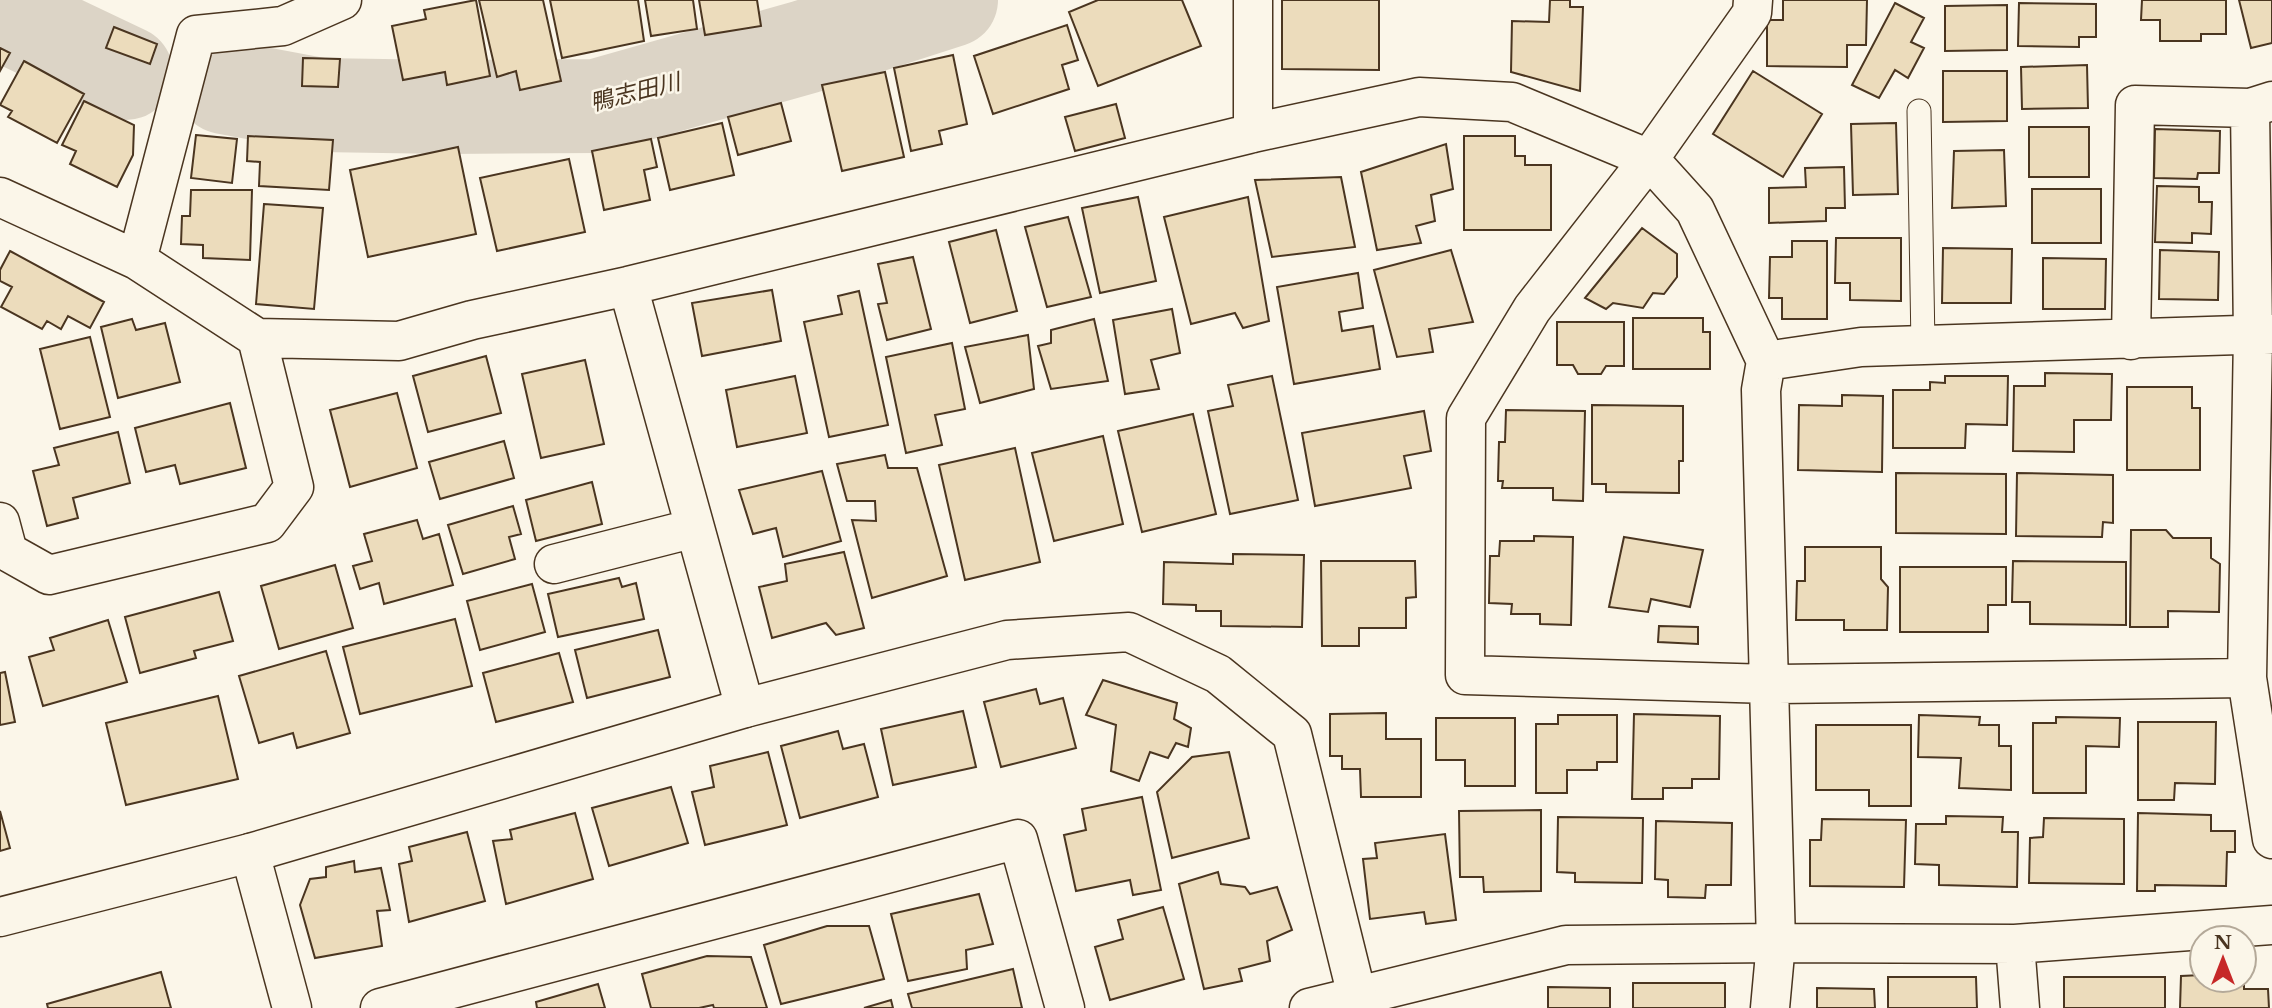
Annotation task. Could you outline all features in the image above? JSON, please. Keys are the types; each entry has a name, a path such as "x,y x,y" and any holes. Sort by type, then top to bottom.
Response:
{"street":[{"path":"137,260 196,35 283,26 342,0"},
{"path":"1253,0 1253,133"},
{"path":"1752,0 1752,13 1648,159 1532,309 1466,418 1465,675 1770,684 2247,678"},
{"path":"0,197 137,260 257,338 399,341 472,320 628,286 1253,133 1419,97 1512,102 1648,159 1695,211 1766,361 1761,390 1776,943 1770,1008"},
{"path":"2131,340 2136,105 2261,104 2261,468 2247,678 2272,839"},
{"path":"628,286 745,708"},
{"path":"1766,361 1861,347 2263,335"},
{"path":"0,522 8,552 49,575 267,523 294,487 257,338"},
{"path":"554,564 695,527"},
{"path":"0,917 250,853 745,708 1007,640 1129,632 1218,674 1292,734 1358,1002"},
{"path":"380,1008 1018,839 1065,1008"},
{"path":"250,853 292,1008"},
{"path":"1309,1008 1358,1002 1566,945 2015,944 2272,925"},
{"path":"2015,944 2020,1008"}],"lane":[{"path":"1919,111 1923,345"}],"building":[{"path":"476,0 490,76 447,85 445,72 403,80 392,26 426,19 424,10"},
{"path":"479,0 543,0 561,81 520,90 516,71 497,77"},
{"path":"550,0 638,0 644,41 562,58"},
{"path":"645,0 693,0 697,29 651,36"},
{"path":"699,0 757,0 761,26 705,35"},
{"path":"1098,0 1182,0 1201,46 1098,86 1069,12"},
{"path":"1282,0 1379,0 1379,70 1282,69"},
{"path":"1550,0 1570,0 1570,7 1583,7 1580,91 1511,72 1512,21 1549,22"},
{"path":"1783,0 1867,0 1866,45 1847,45 1847,67 1767,66 1767,20 1783,20"},
{"path":"2142,0 2226,0 2226,34 2201,34 2201,41 2160,41 2160,20 2141,20"},
{"path":"2239,0 2272,0 2272,43 2251,48"},
{"path":"1895,3 1924,18 1911,42 1924,48 1908,78 1895,70 1879,98 1852,85"},
{"path":"2019,3 2096,4 2096,37 2079,37 2079,47 2018,46"},
{"path":"2007,5 2007,50 1945,51 1945,6"},
{"path":"1067,25 1078,60 1062,65 1069,89 993,114 974,56"},
{"path":"114,27 157,44 150,64 106,48"},
{"path":"0,48 10,53 0,71"},
{"path":"953,55 967,124 939,131 942,144 911,151 894,68"},
{"path":"303,58 340,59 338,87 302,86"},
{"path":"24,61 84,94 57,143 8,117 12,111 0,105"},
{"path":"2087,65 2088,108 2022,109 2021,67"},
{"path":"1753,71 1822,114 1783,177 1713,134"},
{"path":"1943,71 2007,71 2007,121 1943,122"},
{"path":"885,72 904,157 842,171 822,85"},
{"path":"84,101 134,125 133,155 117,187 70,164 76,151 62,145"},
{"path":"781,103 791,141 738,155 728,117"},
{"path":"1116,104 1125,138 1075,151 1065,117"},
{"path":"722,123 734,175 670,190 658,138"},
{"path":"1896,123 1898,194 1853,195 1851,124"},
{"path":"2029,127 2089,127 2089,177 2029,177"},
{"path":"2155,129 2220,131 2219,173 2198,173 2197,179 2154,178"},
{"path":"196,135 237,139 232,183 191,178"},
{"path":"248,136 333,140 329,190 259,186 260,162 247,161"},
{"path":"1464,136 1515,136 1515,156 1525,156 1525,165 1551,165 1551,230 1464,230"},
{"path":"651,139 657,167 644,170 650,200 604,210 592,151"},
{"path":"1446,144 1453,189 1431,195 1435,221 1416,226 1421,243 1377,250 1361,172"},
{"path":"458,147 476,234 368,257 350,170"},
{"path":"2004,150 2006,206 1952,208 1954,151"},
{"path":"569,159 585,232 497,251 480,178"},
{"path":"1844,167 1845,208 1826,208 1826,221 1769,223 1769,188 1806,187 1805,168"},
{"path":"1341,177 1355,247 1272,257 1255,180"},
{"path":"2157,186 2199,187 2199,202 2212,202 2211,234 2192,233 2192,243 2155,242"},
{"path":"2032,189 2101,189 2101,243 2032,243"},
{"path":"191,190 252,190 250,260 203,258 203,245 181,244 182,216 190,216"},
{"path":"1138,197 1156,281 1100,293 1082,208"},
{"path":"1248,197 1269,321 1243,328 1235,313 1191,324 1164,217"},
{"path":"264,204 323,208 314,309 256,304"},
{"path":"1068,217 1091,297 1047,307 1025,227"},
{"path":"1642,228 1677,254 1677,277 1664,294 1653,293 1643,308 1613,303 1606,309 1585,298"},
{"path":"996,230 1017,311 970,323 949,242"},
{"path":"1836,238 1901,238 1901,301 1850,300 1850,283 1835,283"},
{"path":"1792,241 1827,241 1827,319 1782,319 1782,298 1769,298 1770,257 1792,257"},
{"path":"1943,248 2012,249 2011,303 1942,303"},
{"path":"1451,250 1473,322 1429,329 1433,352 1397,357 1374,270"},
{"path":"2160,250 2219,252 2218,300 2159,299"},
{"path":"10,251 104,302 90,328 68,316 61,329 47,321 42,329 1,307 12,287 0,281 0,270"},
{"path":"913,257 931,329 887,340 878,304 887,303 878,264"},
{"path":"2043,258 2106,259 2105,309 2043,309"},
{"path":"1358,273 1363,308 1339,312 1342,331 1373,326 1380,369 1294,384 1277,287"},
{"path":"772,290 781,341 702,356 692,303"},
{"path":"859,291 888,425 829,437 804,322 842,314 838,296"},
{"path":"1172,309 1180,353 1151,360 1159,389 1125,394 1113,320"},
{"path":"1633,318 1703,318 1703,332 1710,332 1710,369 1633,369"},
{"path":"132,319 136,330 165,323 180,382 118,398 101,327"},
{"path":"1094,319 1108,381 1051,389 1038,346 1051,343 1051,330"},
{"path":"1557,322 1624,322 1624,366 1606,366 1601,374 1578,374 1573,365 1557,365"},
{"path":"1028,335 1034,389 980,403 965,347"},
{"path":"90,337 110,417 60,429 40,349"},
{"path":"952,343 965,409 935,415 942,445 906,453 886,357"},
{"path":"486,356 501,413 428,432 413,376"},
{"path":"585,360 604,444 541,458 522,374"},
{"path":"2045,373 2112,374 2111,420 2074,420 2074,452 2013,451 2014,386 2045,386"},
{"path":"795,376 807,433 737,447 726,390"},
{"path":"1272,376 1298,500 1230,514 1208,411 1233,406 1228,385"},
{"path":"1945,376 2008,376 2007,425 1966,424 1965,448 1893,448 1893,390 1930,390 1930,382 1945,383"},
{"path":"2127,387 2192,387 2192,408 2200,408 2200,470 2127,470"},
{"path":"397,393 417,468 350,487 330,410"},
{"path":"1842,395 1883,396 1882,472 1798,470 1799,405 1842,406"},
{"path":"230,403 246,468 180,484 175,465 146,472 135,428"},
{"path":"1592,405 1683,406 1683,461 1679,461 1679,493 1606,492 1606,484 1592,484"},
{"path":"1506,410 1585,411 1583,501 1553,500 1553,488 1502,488 1503,481 1498,481 1499,442 1505,442"},
{"path":"1424,411 1431,451 1404,456 1411,488 1315,506 1302,433"},
{"path":"1193,414 1216,514 1142,532 1118,431"},
{"path":"118,432 130,483 73,498 78,518 47,526 33,471 59,465 54,448"},
{"path":"1103,436 1123,524 1054,541 1032,453"},
{"path":"504,441 514,478 440,499 429,462"},
{"path":"1015,448 1040,562 965,580 939,465"},
{"path":"885,455 888,468 917,468 947,576 872,598 852,520 876,521 875,501 847,501 837,464"},
{"path":"822,471 841,541 783,557 776,528 753,534 739,490"},
{"path":"1896,473 2006,474 2006,534 1896,533"},
{"path":"2017,473 2113,475 2113,523 2103,522 2102,537 2016,536"},
{"path":"592,482 602,524 536,541 526,500"},
{"path":"513,506 521,534 509,537 515,559 463,574 448,525"},
{"path":"417,520 423,539 439,534 453,585 384,604 379,583 360,589 353,566 372,561 364,534"},
{"path":"2131,530 2166,530 2173,538 2211,538 2211,558 2220,564 2219,612 2168,611 2168,627 2130,627"},
{"path":"1534,536 1573,537 1571,625 1540,624 1540,614 1511,614 1512,604 1489,603 1490,556 1499,556 1500,541 1534,541"},
{"path":"1624,537 1703,550 1690,607 1651,599 1648,612 1609,607"},
{"path":"1805,547 1881,547 1881,579 1888,587 1887,630 1844,630 1844,620 1796,620 1797,581 1805,581"},
{"path":"844,552 864,628 836,635 826,623 772,638 759,587 787,581 785,564"},
{"path":"1233,554 1304,555 1302,627 1221,626 1221,611 1196,611 1196,605 1163,604 1164,562 1233,564"},
{"path":"1321,561 1415,561 1416,597 1406,598 1406,628 1359,628 1359,646 1322,646"},
{"path":"2013,561 2126,562 2126,625 2030,624 2030,602 2012,602"},
{"path":"335,565 353,628 279,649 261,586"},
{"path":"1900,567 2006,567 2006,605 1988,605 1988,632 1900,632"},
{"path":"619,578 622,587 636,583 644,619 558,637 548,594"},
{"path":"532,584 545,632 480,650 467,601"},
{"path":"219,592 233,641 194,651 196,658 140,673 125,617"},
{"path":"455,619 472,686 360,714 343,647"},
{"path":"108,620 127,682 43,706 29,657 54,650 50,638"},
{"path":"1659,626 1698,627 1698,644 1658,642"},
{"path":"658,630 670,677 587,698 575,650"},
{"path":"326,651 350,733 297,748 293,733 259,743 239,676"},
{"path":"559,653 573,702 496,722 483,673"},
{"path":"5,672 15,722 0,725 0,673"},
{"path":"1103,680 1177,703 1174,719 1191,728 1188,747 1176,743 1168,758 1150,752 1139,781 1111,771 1116,725 1086,715"},
{"path":"1036,689 1040,704 1063,698 1076,748 1001,767 984,702"},
{"path":"218,696 238,779 126,805 106,723"},
{"path":"963,711 976,767 893,785 881,729"},
{"path":"1386,713 1386,739 1421,739 1421,797 1361,797 1360,769 1342,769 1342,756 1330,756 1330,714"},
{"path":"1634,714 1720,716 1719,779 1692,779 1692,788 1663,788 1663,799 1632,799"},
{"path":"1558,715 1617,715 1617,762 1597,762 1597,770 1567,770 1567,793 1536,793 1536,724 1558,724"},
{"path":"1919,715 1980,717 1979,725 1999,725 1999,746 2011,746 2011,790 1959,788 1961,758 1918,757"},
{"path":"2056,717 2120,718 2119,747 2086,746 2086,793 2033,793 2033,723 2056,723"},
{"path":"1436,718 1515,718 1515,786 1465,786 1465,760 1436,760"},
{"path":"2138,722 2216,722 2215,784 2175,783 2174,800 2138,800"},
{"path":"1816,725 1911,725 1911,806 1869,806 1869,790 1816,790"},
{"path":"838,731 843,749 864,744 878,797 800,818 781,746"},
{"path":"768,752 787,825 705,845 692,792 714,787 710,766"},
{"path":"1229,752 1249,838 1172,858 1157,792 1192,757"},
{"path":"671,787 688,843 609,866 592,808"},
{"path":"1142,797 1161,890 1133,895 1130,880 1076,891 1064,835 1086,830 1082,809"},
{"path":"1541,810 1541,891 1484,892 1483,877 1460,877 1459,811"},
{"path":"0,811 10,848 0,851"},
{"path":"575,813 593,879 506,904 493,841 512,839 510,830"},
{"path":"2138,813 2211,815 2211,831 2235,831 2235,852 2227,852 2226,886 2155,885 2155,891 2137,891"},
{"path":"1946,816 2003,817 2002,832 2018,832 2017,887 1939,885 1939,865 1915,864 1916,824 1946,824"},
{"path":"1558,817 1643,818 1642,883 1575,882 1575,873 1557,872"},
{"path":"2044,818 2124,819 2124,884 2029,883 2030,838 2043,837"},
{"path":"1822,819 1906,820 1904,887 1810,886 1810,840 1821,840"},
{"path":"1656,821 1732,823 1731,885 1706,885 1705,898 1668,897 1668,880 1655,879"},
{"path":"467,832 485,901 409,922 399,864 412,861 409,847"},
{"path":"1445,834 1456,920 1426,924 1424,912 1370,919 1363,859 1377,858 1375,843"},
{"path":"354,861 355,872 381,868 390,910 377,911 382,946 315,958 300,905 310,879 326,877 326,867"},
{"path":"1218,872 1221,884 1245,887 1250,894 1277,887 1292,930 1267,941 1270,961 1239,969 1242,981 1204,989 1179,884"},
{"path":"979,894 993,944 966,950 967,969 908,981 891,914"},
{"path":"1163,907 1184,979 1110,1000 1095,947 1123,939 1118,920"},
{"path":"827,926 869,926 884,979 781,1004 764,945"},
{"path":"707,956 751,957 767,1008 714,1008 713,1005 699,1008 651,1008 642,974"},
{"path":"1013,969 1022,1008 912,1008 908,994"},
{"path":"161,972 171,1008 48,1008 47,1004"},
{"path":"2181,976 2188,976 2188,994 2258,994 2258,989 2268,989 2269,1008 2180,1008"},
{"path":"1888,977 1976,977 1977,1008 1888,1008"},
{"path":"2064,977 2165,977 2165,1008 2064,1008"},
{"path":"1633,983 1725,983 1725,1008 1633,1008"},
{"path":"598,984 605,1008 537,1008 536,1002"},
{"path":"1548,987 1610,988 1610,1008 1548,1008"},
{"path":"1817,988 1874,989 1875,1008 1817,1008"},
{"path":"891,1000 893,1008 864,1008"}],"waterway":[{"name":"鴨志田川","path":"224,87 320,105 597,106 805,47 951,0"},
{"name":"鴨志田川","path":"0,13 126,73"}]}
